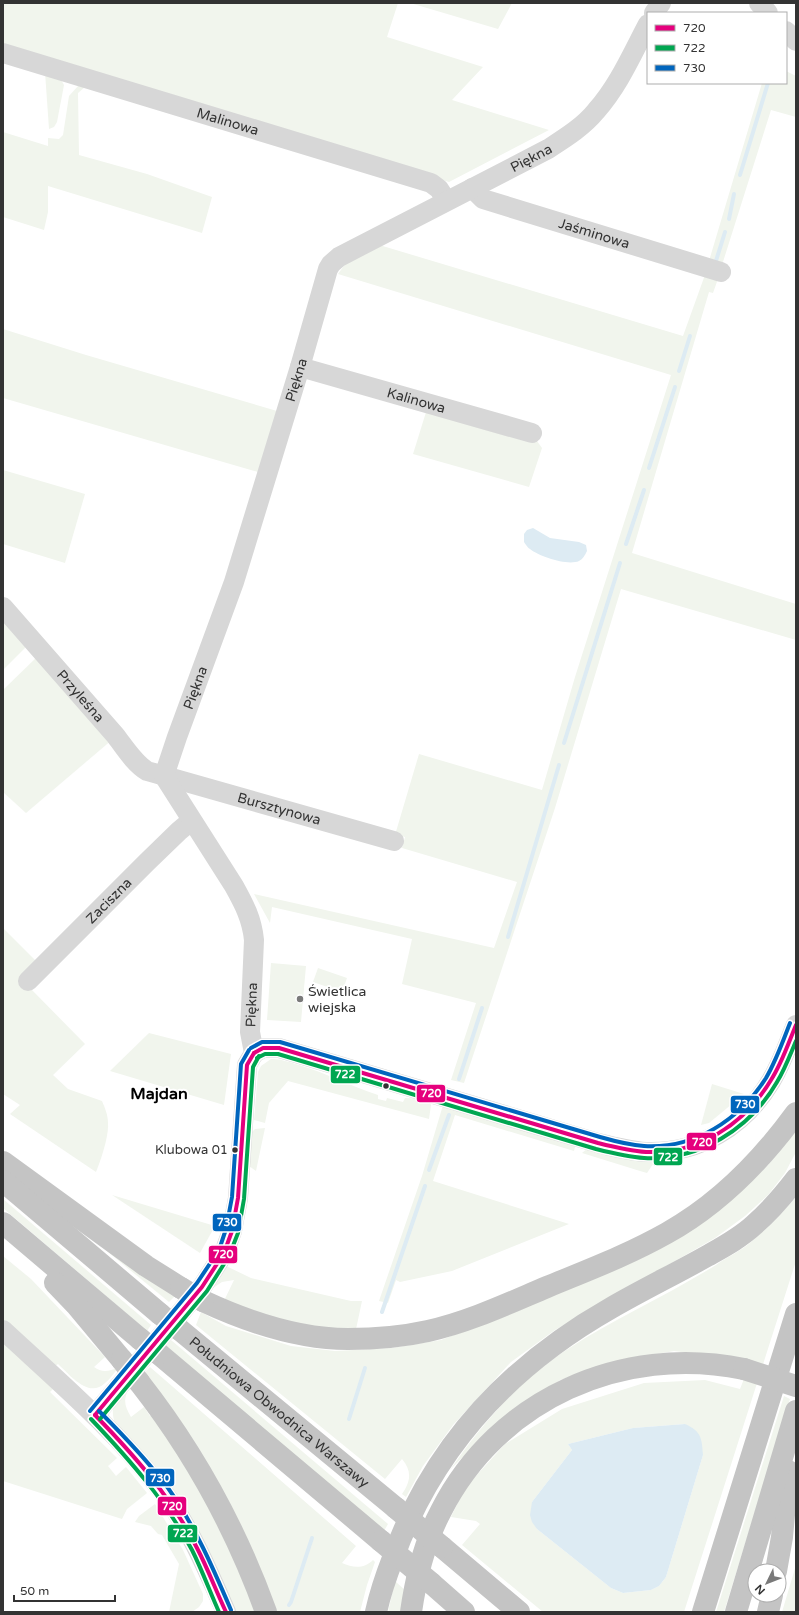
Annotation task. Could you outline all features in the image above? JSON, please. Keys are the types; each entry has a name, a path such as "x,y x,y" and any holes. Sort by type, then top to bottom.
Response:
{"highway":[{"path":"3,1162 140,1261 203,1301 237,1316 270,1327 310,1336 339,1338 388,1338 428,1331 509,1303 598,1267 668,1233 699,1213 748,1171 778,1138 796,1113"},
{"path":"376,1612 400,1537 420,1496 458,1437 489,1401 525,1366 568,1334 611,1308 732,1242 754,1226 777,1204 796,1179"},
{"name":"Południowa Obwodnica Warszawy","path":"3,1181 160,1314 396,1508 519,1612"},
{"path":"3,1223 464,1612"},
{"path":"3,1228 78,1306 122,1360 179,1435 224,1513 245,1558 266,1612"},
{"path":"703,1612 796,1314"},
{"path":"411,1612 416,1580 427,1543 441,1511 456,1485 472,1462 500,1433 528,1411 557,1394 584,1381 614,1371 639,1366 669,1363 700,1363 744,1369 796,1386"},
{"path":"777,1563 782,1537 794,1418"},
{"path":"736,1612 794,1418"}],"street":[{"path":"655,12 661,3"},
{"path":"759,3 767,12"},
{"name":"Piękna","path":"254,1053 250,1032 254,940 252,926 244,904 234,886 191,821 164,776 176,737 234,582 300,367 326,275 331,264 339,257 558,143 576,130 596,112 616,85 647,26"},
{"path":"787,32 796,41"},
{"name":"Malinowa","path":"3,53 431,182 439,189 446,200"},
{"name":"Jaśminowa","path":"472,188 483,199 721,272"},
{"name":"Kalinowa","path":"300,367 532,433"},
{"name":"Przyleśna","path":"3,606 115,736 130,756 142,768 152,773 164,776"},
{"name":"Bursztynowa","path":"164,776 394,840"},
{"name":"Zaciszna","path":"28,981 147,862 191,821"},
{"path":"94,1415 202,1287 224,1253 232,1231 238,1198 247,1066 254,1053 263,1048 279,1048 598,1143 632,1150 662,1152 680,1149 714,1137 742,1118 753,1107 771,1080 779,1066 796,1025"},
{"path":"3,1330 121,1442 163,1492 197,1546 225,1612"}],"shaded area":[{"path":"3,3 398,3 387,37 483,67 452,100 549,130 449,182 3,46"},
{"path":"410,3 512,3 498,29"},
{"path":"45,72 60,78 64,85 57,122 54,127 49,129"},
{"path":"787,72 796,76 796,117 771,110 722,265 709,261 762,84 787,84"},
{"path":"79,85 86,86 78,93 79,155 147,174 212,197 202,233 48,186 48,212 44,230 3,217 3,132 48,146 48,138 59,139 63,135 69,96"},
{"path":"376,244 683,336 706,272 719,276 713,293 709,292 632,553 796,604 796,640 621,589 555,808 464,1083 451,1080 476,1003 402,984 412,939 272,907 270,923 254,894 494,948 517,882 402,848 405,837 395,835 419,754 542,790 575,677 671,375 338,274 346,263"},
{"path":"3,329 277,411 258,472 3,398"},
{"path":"427,409 537,441 542,448 529,487 413,454"},
{"path":"3,470 85,494 65,563 3,544"},
{"path":"533,528 550,538 579,542 586,545 587,551 582,559 574,562 561,562 540,555 529,549 524,542 524,534 527,530"},
{"path":"3,614 29,644 3,670"},
{"path":"39,655 113,739 26,813 3,792 3,690"},
{"path":"3,928 40,965 29,987 85,1044 53,1075 68,1089 102,1101 107,1114 108,1128 104,1148 96,1172 10,1114 20,1105 3,1094"},
{"path":"271,963 306,966 301,1022 267,1020"},
{"path":"318,968 347,978 342,992 313,982"},
{"path":"149,1033 231,1054 224,1105 110,1071"},
{"path":"271,1059 285,1061 309,1068 378,1095 378,1099 386,1101 387,1098 403,1102 405,1098 427,1099 431,1105 429,1119 288,1081 269,1103 265,1123 254,1120 258,1072 261,1066"},
{"path":"712,1084 744,1094 709,1123 701,1125"},
{"path":"443,1105 572,1144 575,1147 574,1151 455,1115 433,1181 569,1224 452,1271 400,1282 396,1280 388,1303 379,1301 422,1176"},
{"path":"265,1128 256,1171 249,1166 249,1135 255,1129"},
{"path":"796,1129 796,1152 785,1173 768,1195 745,1216 715,1238 555,1330 511,1362 453,1425 423,1466 406,1497 402,1494 409,1480 409,1472 402,1459 385,1479 196,1325 201,1312 226,1326 291,1346 335,1351 392,1348 441,1340 522,1309 733,1198 768,1165"},
{"path":"587,1149 651,1161 653,1164 647,1173 582,1153"},
{"path":"112,1195 215,1226 200,1253"},
{"path":"796,1197 796,1261 684,1612 543,1612 462,1545 480,1524 476,1521 451,1517 465,1488 505,1444 562,1409 644,1383 705,1380 740,1389 751,1361 674,1351 608,1363 560,1380 491,1428 450,1470 489,1419 518,1388 550,1361 586,1338 698,1276 743,1248 775,1220","holes":["685,1424 703,1455 666,1577 659,1586 651,1590 623,1593 611,1588 537,1529 532,1502 572,1450 568,1444 633,1428"]},
{"path":"3,1199 151,1325 147,1331 3,1208"},
{"path":"91,1238 176,1295 169,1302"},
{"path":"3,1256 31,1279 105,1357 94,1367 106,1371 118,1368 105,1383 99,1387 86,1387 80,1384 58,1364 53,1368 3,1321"},
{"path":"224,1265 251,1278 351,1301 362,1301 355,1334 320,1332 222,1305 234,1280 222,1282 207,1292"},
{"path":"3,1340 54,1388 50,1392 117,1458 108,1466 116,1476 126,1467 147,1493 127,1509 122,1519 3,1481"},
{"path":"171,1340 388,1524 384,1531 166,1346"},
{"path":"150,1367 356,1546 342,1563 358,1567 366,1565 373,1560 375,1562 360,1612 274,1612 142,1375"},
{"path":"128,1390 125,1404 131,1417 144,1407 150,1416 155,1413 207,1495 259,1612 233,1612 115,1423 113,1408 120,1397"},
{"path":"784,1396 790,1399 724,1612 716,1612"},
{"path":"685,1424 694,1429 700,1436 703,1455 666,1577 659,1586 651,1590 623,1593 611,1588 537,1529 532,1522 530,1515 532,1502 572,1450 568,1444 633,1428"},
{"path":"155,1504 183,1550 203,1594 203,1601 199,1607 192,1612 169,1612 179,1564 162,1535 158,1534 151,1526 135,1522 139,1516"},
{"path":"796,1565 796,1612 782,1612 785,1603 787,1603 787,1595"},
{"path":"395,1581 406,1591 402,1612 388,1612"}],"waterway":[{"path":"740,175 768,84"},
{"path":"729,219 734,194"},
{"path":"715,264 725,232"},
{"path":"679,371 690,336"},
{"path":"649,468 675,387"},
{"path":"626,544 644,490"},
{"path":"564,743 620,563"},
{"path":"508,937 559,765"},
{"path":"459,1079 482,1008"},
{"path":"429,1170 449,1115"},
{"path":"382,1312 425,1186"},
{"path":"349,1419 365,1368"},
{"path":"289,1605 312,1538"}],"transit line":[{"name":"730","path":"251,1048 262,1042 280,1042 611,1140 644,1146 663,1146 681,1143 698,1137 714,1129 743,1107 755,1093 770,1071 790,1023"},
{"name":"720","path":"254,1053 263,1048 279,1048 598,1143 622,1149 646,1152 684,1148 718,1134 733,1123 747,1111 760,1096 775,1074 796,1025"},
{"name":"722","path":"257,1058 265,1054 278,1054 596,1149 620,1155 644,1158 664,1158 703,1148 721,1139 753,1114 766,1099 777,1082 796,1041"},
{"name":"730","path":"90,1411 197,1283 219,1250 226,1229 232,1197 241,1064 249,1050"},
{"name":"720","path":"95,1415 202,1287 224,1253 232,1231 238,1198 247,1065 254,1053"},
{"name":"722","path":"100,1419 207,1291 229,1256 238,1233 244,1199 253,1067 259,1056"},
{"name":"730","path":"99,1411 144,1458 178,1502 203,1548 231,1610"},
{"name":"720","path":"95,1415 138,1461 176,1512 201,1556 226,1612"},
{"name":"722","path":"91,1419 133,1465 171,1514 192,1550 219,1612"}],"place":[{"name":"Świetlica wiejska","path":"300,999"},
{"name":"Klubowa 01","path":"235,1150"}],"district":[{"name":"Majdan","path":"159,1094"}]}
